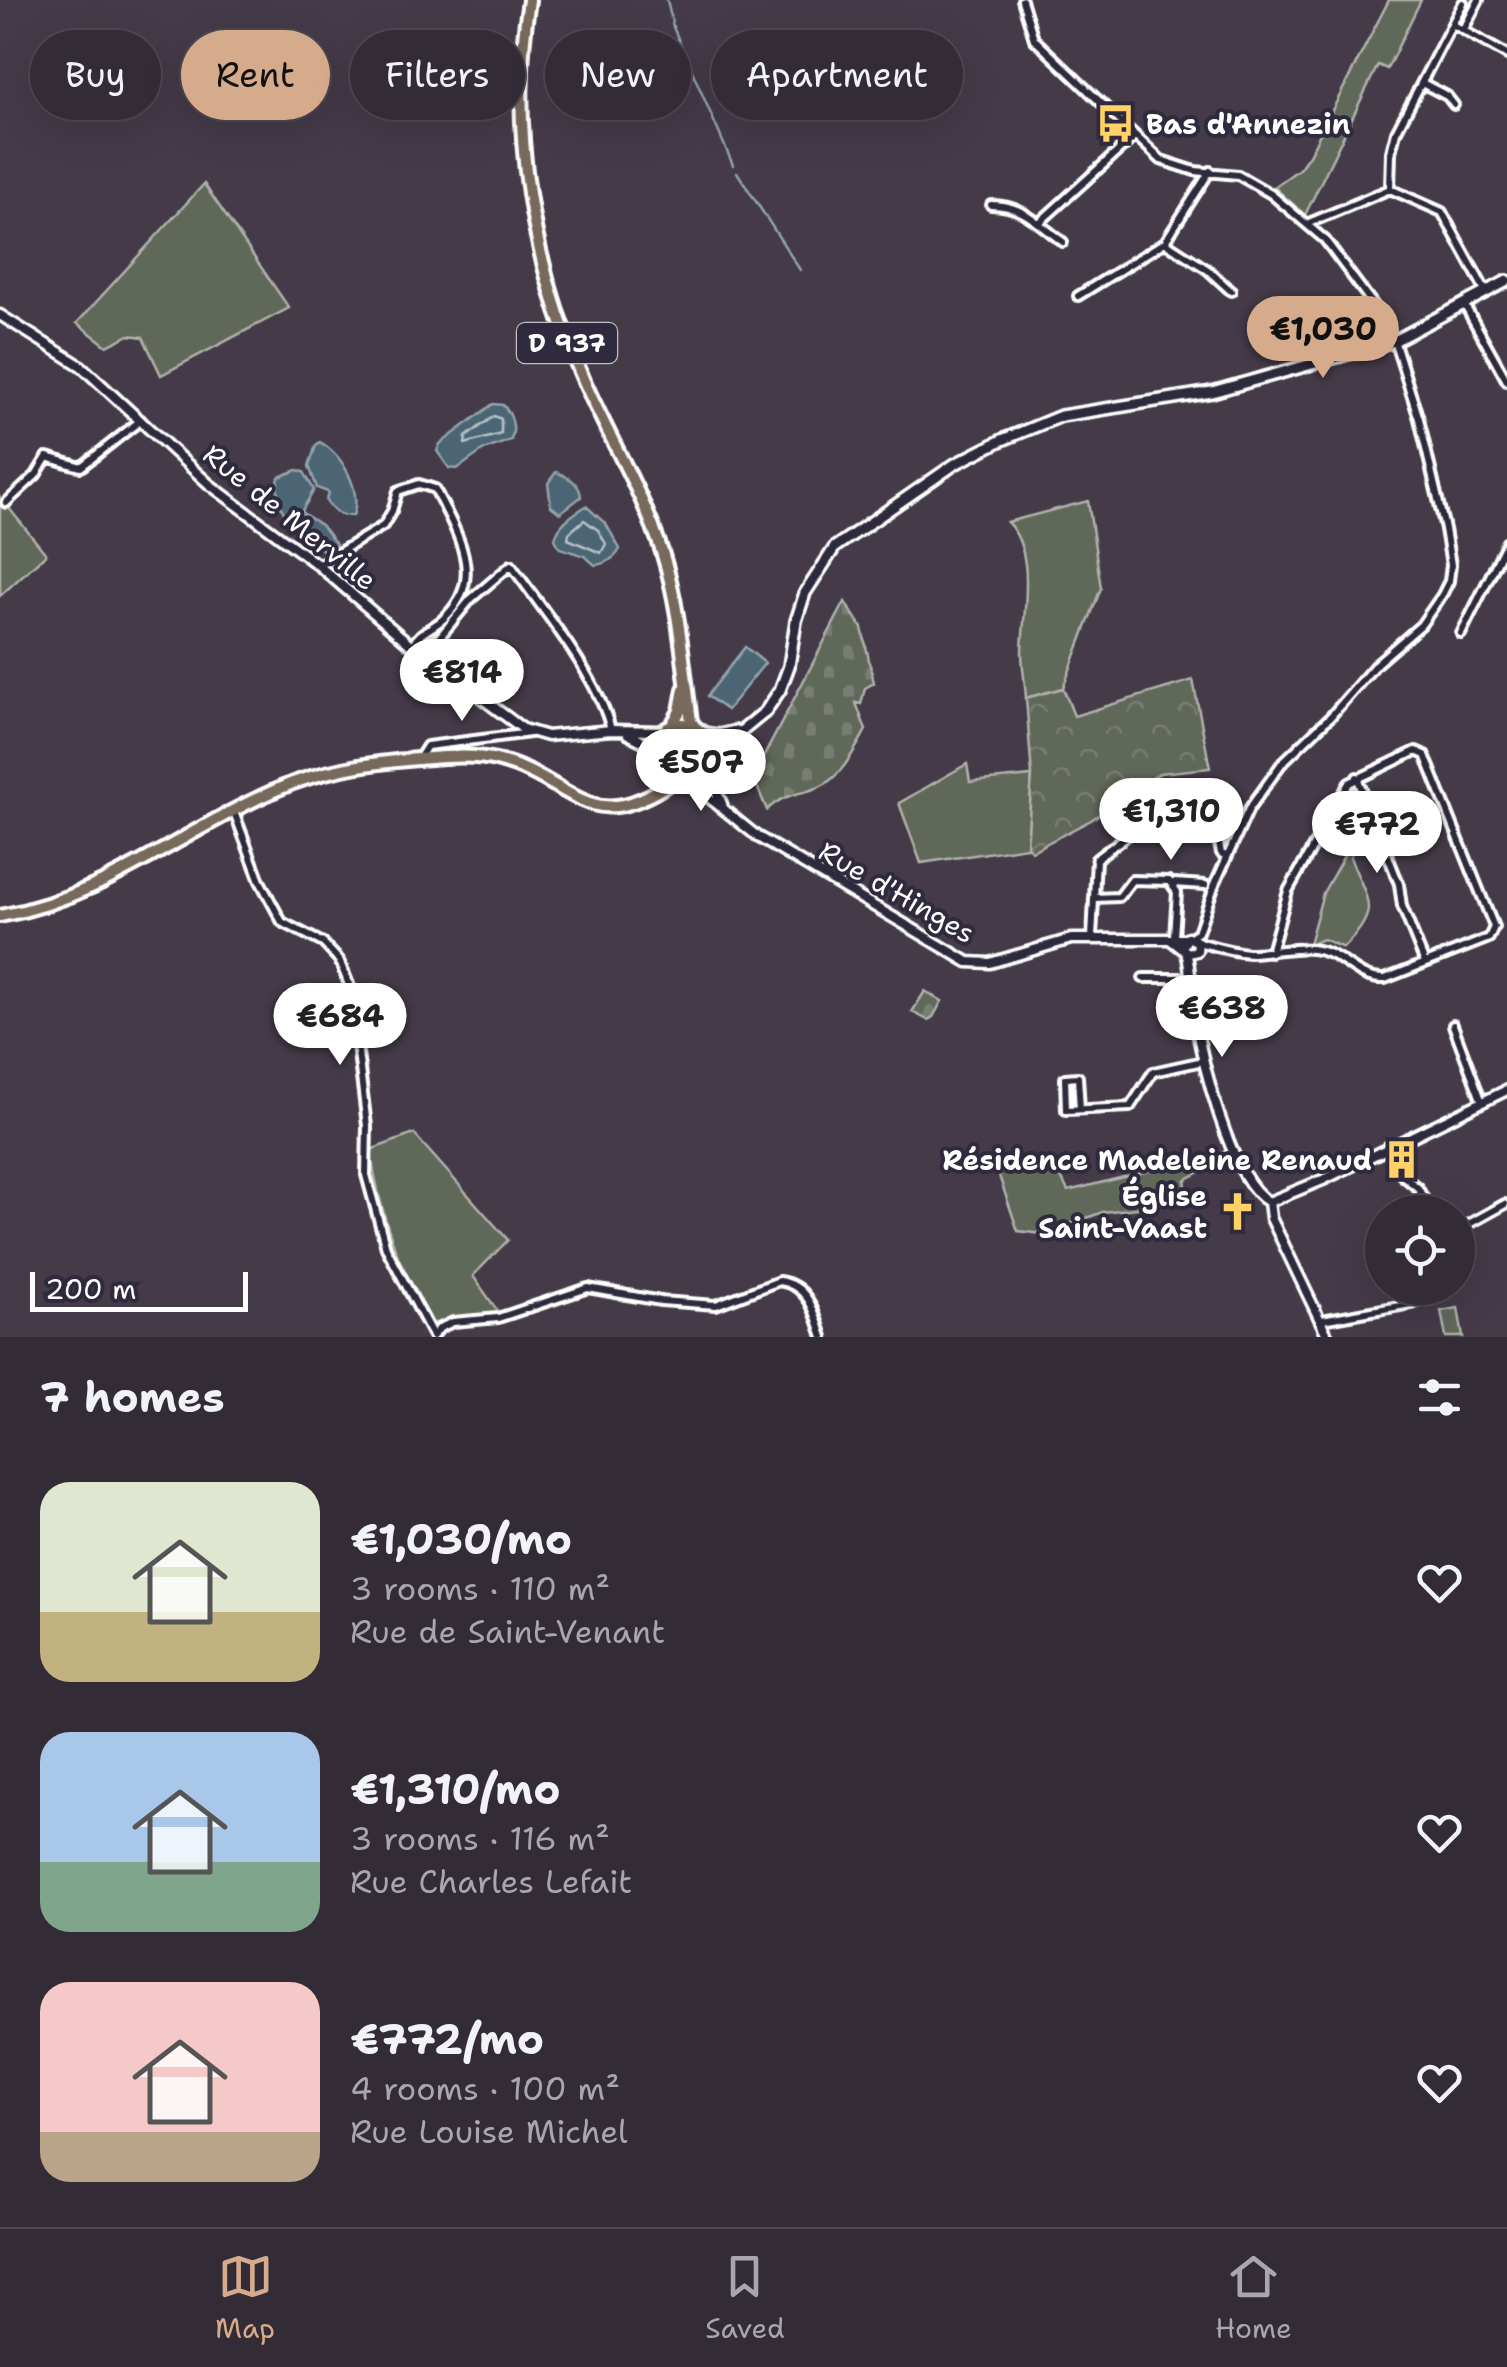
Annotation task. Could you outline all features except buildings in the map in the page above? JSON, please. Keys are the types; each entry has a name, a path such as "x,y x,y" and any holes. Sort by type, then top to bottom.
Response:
{"main road":[{"name":"D 937","path":"529,0 522,78 536,239 566,340 663,553 686,668 691,720 699,730"},
{"path":"0,916 40,908 108,881 275,790 316,775 362,765 420,758 500,760 592,806 622,806 674,780 687,780 765,712 780,690 805,593 835,547 956,464 1034,426 1084,411 1212,392 1394,341 1507,281"},
{"name":"D 937","path":"668,728 682,699 686,668"},
{"path":"642,796 654,782 658,769 654,746 668,728 725,734 752,724"},
{"path":"699,730 708,740 708,762"},
{"path":"658,769 674,780"}],"street":[{"path":"1022,0 1034,39 1161,160 1182,168 1249,180 1307,221 1326,240 1384,318 1394,341 1419,419 1445,529 1451,565 1449,581 1421,625 1377,662 1331,716 1282,762 1249,810 1191,944 1191,978 1203,1061 1231,1146 1250,1188 1269,1202 1278,1235 1328,1337"},
{"path":"1464,29 1479,0"},
{"path":"1390,189 1394,142 1460,2 1474,9"},
{"path":"1452,24 1507,54"},
{"path":"1422,83 1447,96 1454,105"},
{"path":"1042,221 1134,136"},
{"path":"1078,296 1164,242 1210,171"},
{"path":"1307,221 1390,189 1442,212 1486,292"},
{"path":"992,205 1002,205 1042,221 1063,242"},
{"path":"1164,242 1208,270 1231,291"},
{"path":"1464,304 1507,381"},
{"name":"Rue de Merville","path":"0,314 81,366 208,484 318,566 412,646 532,733"},
{"path":"6,503 36,475 46,457 81,467 141,420"},
{"path":"318,566 383,526 398,492 419,484 435,489 457,531 468,573 461,598 440,621 420,633 412,646"},
{"path":"1462,634 1507,542"},
{"path":"424,655 471,599 511,565 572,653 615,731 654,746"},
{"path":"420,758 427,746 532,733 564,736 668,728"},
{"path":"1172,884 1176,892 1170,937 1245,953 1271,952 1309,949 1325,952 1374,980 1489,938 1494,927 1425,755 1416,751 1356,777 1340,797 1288,890 1271,952"},
{"name":"Rue d'Hinges","path":"708,762 717,797 734,820"},
{"path":"1356,777 1400,884 1402,906 1425,963"},
{"name":"Rue d'Hinges","path":"687,780 734,820 968,962 990,963 1070,940 1170,937"},
{"path":"1092,938 1096,859 1153,816 1198,801 1211,807 1221,853 1227,857"},
{"path":"234,812 260,882 282,922 322,944 339,960 350,986 367,1126 366,1174 386,1248 433,1337 453,1322 498,1318 588,1288 662,1301 716,1305 780,1281 788,1282 810,1300 823,1337"},
{"path":"1094,898 1119,898 1132,880 1205,886"},
{"path":"1143,978 1191,978"},
{"path":"1453,1025 1482,1102"},
{"path":"1080,1109 1078,1077 1065,1078 1066,1110 1130,1107 1152,1072 1203,1061"},
{"path":"1269,1202 1507,1090"},
{"path":"1388,1146 1402,1176 1422,1195"},
{"path":"1475,1221 1505,1204"},
{"path":"1322,1320 1406,1305"}],"green space":[{"path":"1389,0 1421,0 1387,69 1378,65 1305,215 1274,187 1299,169 1309,155"},
{"path":"204,184 289,308 161,375 143,337 129,335 107,346 77,323"},
{"path":"0,497 46,554 0,596"},
{"path":"1088,501 1101,588 1063,688 1026,698 1022,651 1025,566 1022,549 1007,522"},
{"path":"845,602 862,628 874,683 865,688 861,704 856,703 866,730 830,781 783,799 767,810 753,777"},
{"path":"1193,680 1210,768 1160,773 1091,820 1032,851 1027,847 1032,776 1026,698 1063,688 1074,716"},
{"path":"682,731 697,737 703,752 697,767 682,773 667,767 661,752 667,737"},
{"path":"967,764 970,782 1032,776 1027,847 921,863 899,803"},
{"path":"1357,786 1359,800 1378,838 1369,837 1370,841 1355,847 1350,857 1366,896 1367,914 1343,948 1323,939 1309,944 1323,893 1364,820 1348,790"},
{"path":"925,991 942,1001 928,1020 912,1012"},
{"path":"414,1134 508,1240 473,1276 499,1313 428,1324 417,1302 385,1219 370,1150"},
{"path":"1227,1151 1230,1156 1185,1180 1189,1202 1103,1212 1042,1234 1018,1231 998,1173 1053,1161 1068,1191"},
{"path":"1458,1308 1463,1337 1446,1337 1441,1311"}],"water":[{"path":"493,404 503,405 509,413 513,426 511,440 484,450 457,469 449,468 437,451 440,444"},
{"path":"320,442 343,464 353,485 353,516 335,511 326,501 328,492 317,488 309,466"},
{"path":"297,470 304,472 314,490 301,512 321,525 336,544 325,552 289,520 279,501 279,477"},
{"path":"556,472 573,481 581,497 560,513 551,506 548,483"},
{"path":"586,506 606,524 620,549 613,558 595,565 585,556 560,548 555,539 563,524"},
{"path":"745,647 765,663 727,710 707,696"}],"waterway":[{"path":"667,0 673,27 733,165"},
{"path":"737,172 800,270"}],"place":[{"name":"Bas d'Annezin","path":"1116,124"},
{"name":"Résidence Madeleine Renaud","path":"1402,1160"},
{"name":"Église Saint-Vaast","path":"1237,1212"}]}
